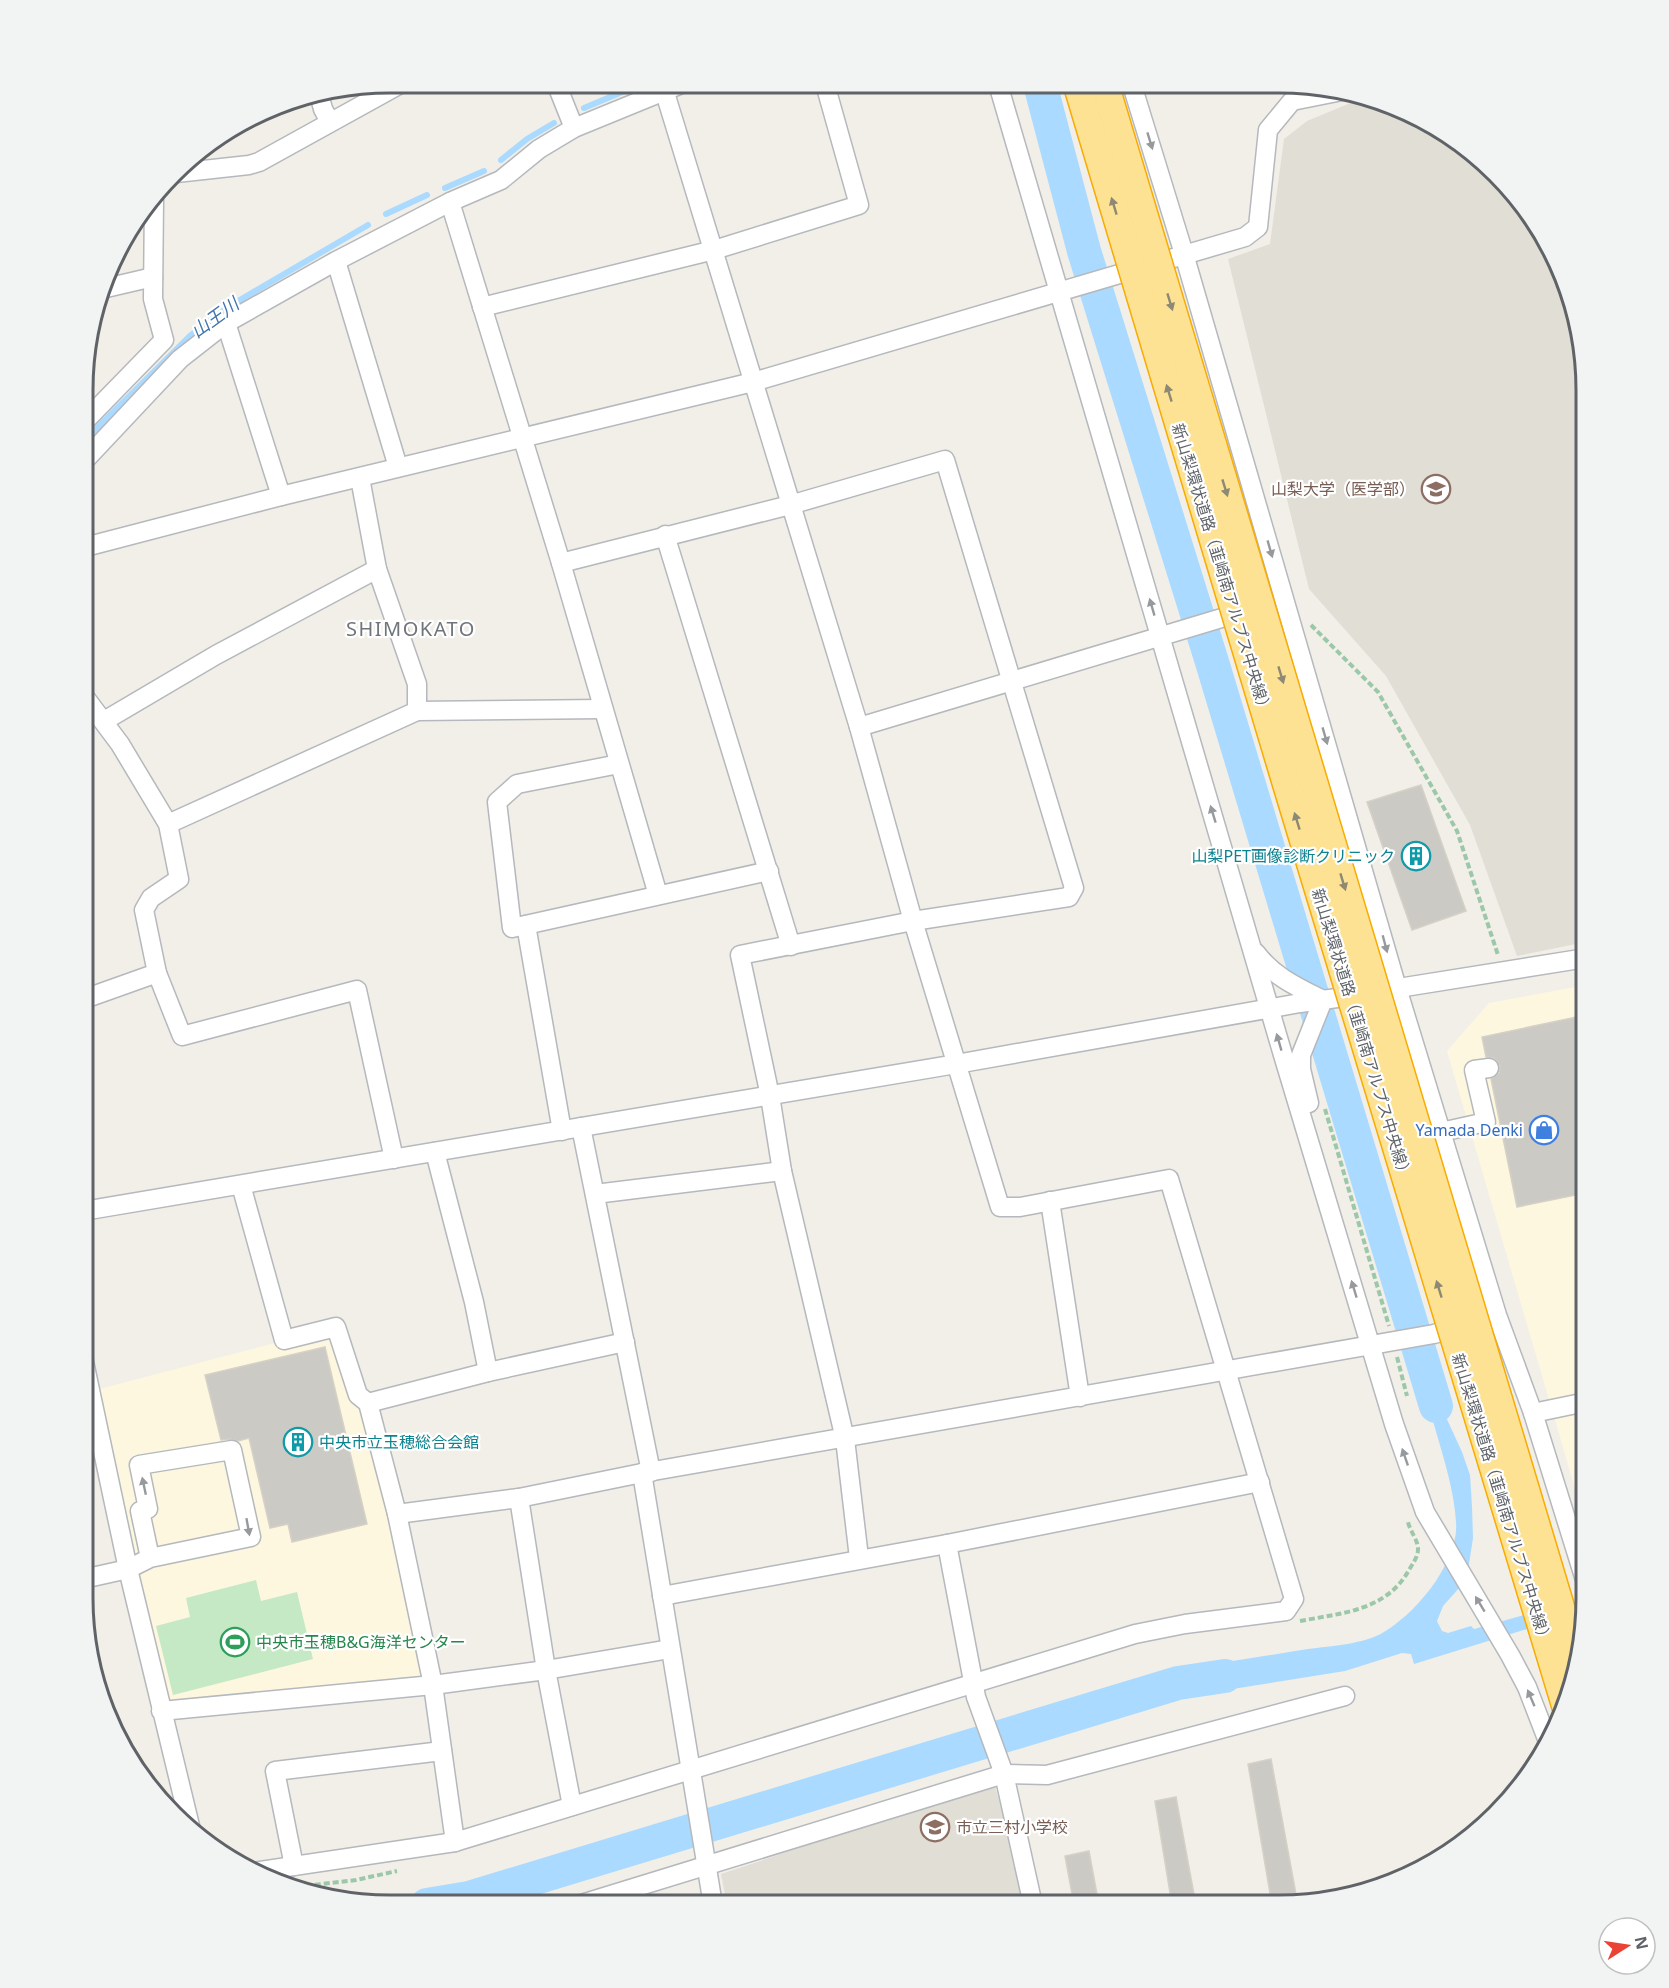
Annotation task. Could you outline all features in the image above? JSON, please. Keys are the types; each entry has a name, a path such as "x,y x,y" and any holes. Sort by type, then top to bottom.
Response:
{"highway":[{"name":"新山梨環状道路（韮崎南アルプス中央線）","path":"1080,93 1285,781 1561,1691"},
{"name":"新山梨環状道路（韮崎南アルプス中央線）","path":"1107,93 1572,1645"}],"street":[{"path":"189,172 259,162 381,93"},
{"path":"560,93 574,128"},
{"path":"93,451 179,359 226,323 336,261 450,202 501,180 539,150 574,128 651,93"},
{"path":"270,1869 455,1842 1135,1634 1185,1624 1286,1611 1294,1599 1169,1179 1020,1207 1000,1207 913,921 859,728 666,93"},
{"path":"482,307 714,250 859,205 828,93"},
{"path":"1001,93 1394,1424 1425,1512 1510,1655 1527,1687 1544,1732"},
{"path":"1134,93 1184,254 1415,1048 1497,1315 1533,1413 1576,1551"},
{"path":"93,545 398,467 753,382 1245,237 1258,227 1268,130 1290,94"},
{"path":"321,101 330,122"},
{"path":"450,202 561,563 658,895"},
{"path":"154,209 153,299 165,341 179,359"},
{"path":"336,261 398,467"},
{"path":"112,287 153,277"},
{"path":"226,323 281,496"},
{"path":"93,412 165,341"},
{"path":"561,563 790,505 945,460 1074,888 1069,897 913,921 740,955 770,1096 782,1171 845,1439 859,1558"},
{"path":"360,478 377,569 417,684 417,711"},
{"path":"665,536 791,946"},
{"path":"104,721 216,655 377,569"},
{"path":"859,728 1285,599"},
{"path":"93,707 104,721 168,824 179,879 152,898 144,910 157,973 182,1036 357,990 394,1159"},
{"path":"168,824 417,711 603,708"},
{"path":"619,764 517,784 497,802 512,928 769,872"},
{"path":"1319,1173 1320,1151 1301,1069 1301,1055 1308,1033 1333,999 1369,939 1367,881"},
{"path":"526,925 562,1131"},
{"path":"1253,950 1263,963 1297,995"},
{"path":"1333,999 1576,960"},
{"path":"93,996 157,973"},
{"path":"93,1209 770,1096 1270,1009 1297,995 1333,999 1378,1016 1394,1027 1415,1048"},
{"path":"1441,1132 1486,1122 1474,1070 1489,1068"},
{"path":"581,1127 625,1342 646,1472 670,1649 711,1895"},
{"path":"435,1152 474,1302 488,1372"},
{"path":"595,1194 782,1171"},
{"path":"241,1185 284,1340 336,1327 358,1395 368,1403 397,1514 433,1685 455,1842"},
{"path":"1050,1202 1080,1397"},
{"path":"397,1514 519,1498 646,1472 1434,1335 1497,1315"},
{"path":"368,1403 488,1372 625,1342"},
{"path":"93,1404 128,1569 187,1815"},
{"path":"1533,1413 1576,1404"},
{"path":"93,1577 128,1569 150,1558 251,1537 232,1450 139,1465 148,1509 140,1511 150,1558"},
{"path":"662,1596 859,1558 947,1544 1260,1482"},
{"path":"519,1498 546,1670 572,1806"},
{"path":"947,1544 972,1682 1001,1766 1031,1895"},
{"path":"161,1711 433,1685 546,1670 670,1649"},
{"path":"611,1895 706,1866 1001,1766 1047,1774 1345,1696"},
{"path":"294,1866 275,1771 442,1751"}],"path":[{"path":"1310,624 1378,692 1457,831 1502,971"},
{"path":"1324,1105 1399,1340 1407,1399"}],"shaded area":[{"name":"山梨大学（医学部）","path":"1352,102 1411,124 1444,143 1489,180 1515,209 1545,258 1560,294 1570,332 1576,390 1576,944 1517,956 1470,825 1386,676 1309,589 1228,259 1270,244 1284,139 1307,121"},
{"path":"1576,987 1576,1492 1447,1051 1489,1003"},
{"path":"336,1327 358,1395 433,1685 161,1711 96,1390"},
{"name":"市立三村小学校","path":"994,1783 1019,1870 1023,1895 725,1895 721,1874"}],"green space":[{"name":"中央市玉穂B&G海洋センター","path":"256,1580 261,1601 297,1592 313,1659 173,1695 156,1626 190,1617 186,1598"}],"water":[{"path":"1426,1361 1440,1404 1470,1475 1472,1507 1473,1538 1469,1564 1460,1587 1443,1606 1437,1621 1442,1631 1448,1633 1471,1626 1474,1629 1539,1611 1543,1624 1414,1664 1411,1654 1402,1653 1345,1671 1182,1697 1177,1670 1348,1644 1376,1636 1406,1615 1436,1581 1451,1553 1456,1522 1449,1478 1419,1363"}],"building":[{"name":"山梨PET画像診断クリニック","path":"1421,785 1466,911 1412,930 1367,802"},
{"name":"Yamada Denki","path":"1576,1017 1576,1195 1517,1207 1491,1079 1499,1073 1500,1066 1494,1058 1486,1057 1482,1037"},
{"name":"中央市立玉穂総合会館","path":"325,1347 367,1524 292,1542 288,1524 270,1528 249,1438 238,1441 221,1440 205,1375"},
{"path":"1271,1759 1296,1894 1270,1895 1248,1764"},
{"path":"1176,1797 1194,1895 1170,1895 1155,1801"},
{"path":"1089,1851 1097,1895 1072,1895 1065,1856"}],"waterway":[{"name":"山王川","path":"584,108 620,93"},
{"path":"1042,93 1084,251 1212,662 1436,1406"},
{"name":"山王川","path":"501,160 527,139 554,123"},
{"name":"山王川","path":"445,188 484,171"},
{"name":"山王川","path":"386,214 427,195"},
{"name":"山王川","path":"93,432 190,336 228,307 368,225"},
{"path":"479,1895 1178,1683 1225,1676"}],"place":[{"name":"山梨大学（医学部）","path":"1436,489"},
{"name":"山梨PET画像診断クリニック","path":"1416,856"},
{"name":"Yamada Denki","path":"1544,1130"},
{"name":"中央市立玉穂総合会館","path":"298,1442"},
{"name":"中央市玉穂B&G海洋センター","path":"235,1642"},
{"name":"市立三村小学校","path":"935,1827"}],"district":[{"name":"SHIMOKATO","path":"411,629"}]}
